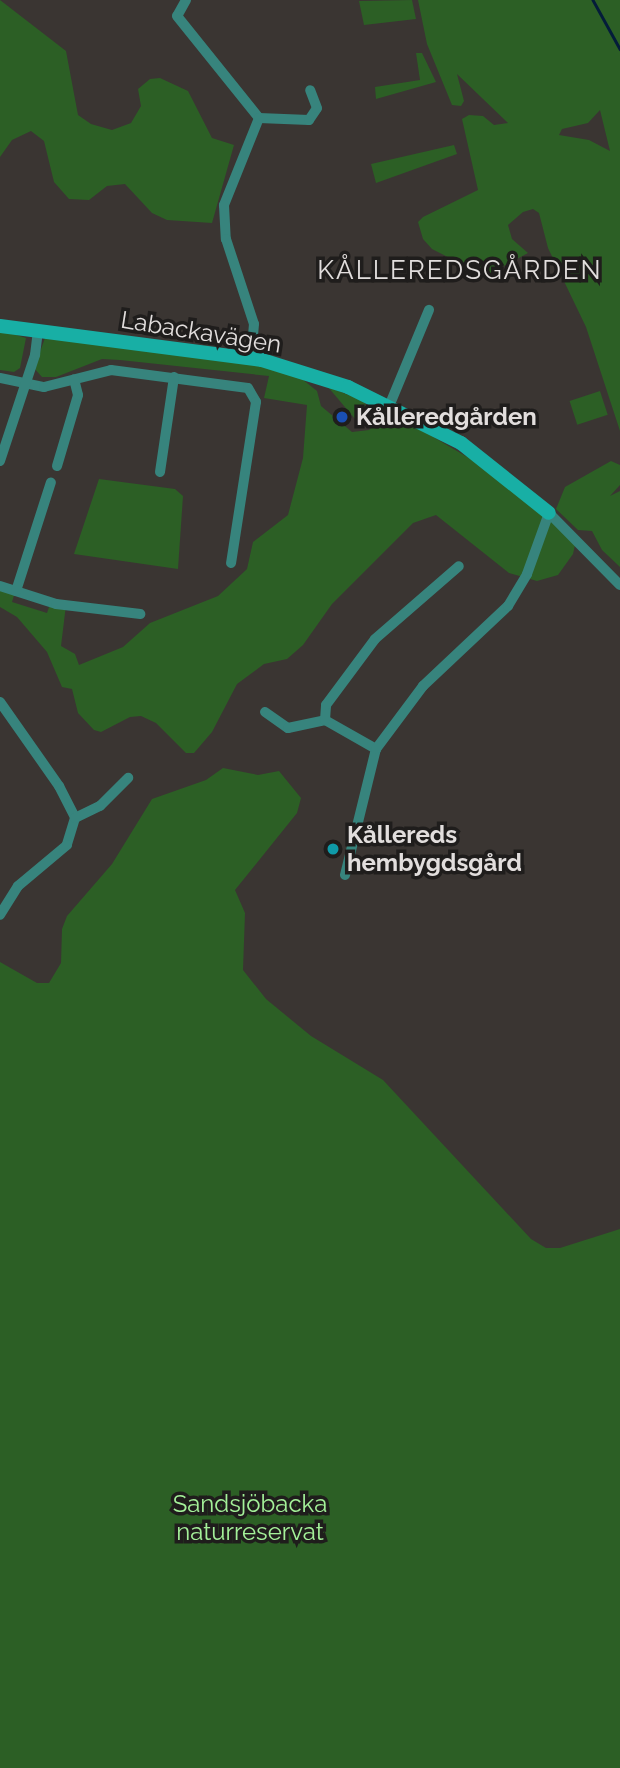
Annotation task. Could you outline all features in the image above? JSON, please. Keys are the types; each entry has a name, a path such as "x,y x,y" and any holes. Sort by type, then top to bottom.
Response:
{"street":[{"path":"186,0 177,16 259,118 309,120 317,108 310,90"},
{"path":"251,359 254,324 226,239 224,205 259,118"},
{"path":"390,404 429,310"},
{"name":"Labackavägen","path":"0,326 251,359 348,387 390,404 470,450 550,513"},
{"path":"0,461 26,383 38,331"},
{"path":"0,377 44,387 102,369 242,386 254,394 231,563"},
{"path":"160,472 174,377"},
{"path":"57,466 78,395 74,379"},
{"path":"16,590 51,482"},
{"path":"345,875 376,749 423,686 508,606 527,574 550,513 620,585"},
{"path":"325,720 326,705 375,639 459,566"},
{"path":"0,586 56,604 140,614"},
{"path":"0,702 59,786 75,818 67,845 18,886 0,915"},
{"path":"265,712 288,728 325,720 376,749"},
{"path":"75,818 100,806 128,778"}],"green space":[{"path":"0,0 66,51 78,115 91,124 112,130 131,123 141,106 138,89 150,79 160,78 188,91 212,138 234,145 212,223 167,220 152,213 125,184 107,186 89,200 69,199 54,182 44,141 31,131 12,140 0,157"},
{"path":"412,0 416,19 364,25 359,1"},
{"path":"418,0 620,0 620,431 586,327 548,248 539,213 533,209 523,212 508,225 512,239 528,253 485,276 432,249 423,239 418,222 423,217 478,190 462,119 469,115 483,116 494,125 508,123 457,74 464,101 461,106 452,105 427,44","holes":["600,110 610,151 589,140 559,135 562,129 588,123"]},
{"path":"416,53 422,53 436,82 376,99 375,87 420,80"},
{"path":"454,145 457,154 376,183 371,164"},
{"path":"0,330 26,338 20,368 14,372 0,370"},
{"path":"45,338 241,360 297,375 317,391 321,406 352,432 369,430 389,411 474,461 555,524 575,545 573,554 558,575 537,581 509,573 436,515 413,523 332,604 303,645 287,659 264,664 237,684 212,732 194,753 186,753 156,723 141,716 130,717 101,732 94,730 78,713 72,689 62,687 47,652 17,617 0,607 0,587 15,592 12,602 47,613 50,604 66,605 61,646 75,654 79,665 123,647 150,623 218,596 247,569 253,542 288,515 303,458 307,405 264,398 269,376 120,360 102,359 56,377 42,377 34,368"},
{"path":"328,387 364,401 369,416 355,419"},
{"path":"600,391 608,415 577,425 570,401"},
{"path":"611,461 620,465 620,485 610,496 620,491 620,567 602,550 592,531 578,530 556,509 565,487"},
{"path":"99,479 175,489 183,496 178,569 74,554"},
{"name":"Sandsjöbacka naturreservat","path":"223,768 258,775 279,771 301,798 297,813 235,890 245,913 243,970 266,999 311,1036 383,1080 531,1239 546,1248 560,1248 620,1229 620,1768 0,1768 0,962 37,983 49,983 61,963 62,929 67,916 112,864 152,799 206,780"}],"waterway":[{"path":"593,0 620,49"}],"place":[{"name":"Kålleredgården","path":"342,417"},
{"name":"Kållereds hembygdsgård","path":"333,849"}],"district":[{"name":"KÅLLEREDSGÅRDEN","path":"460,271"}]}
